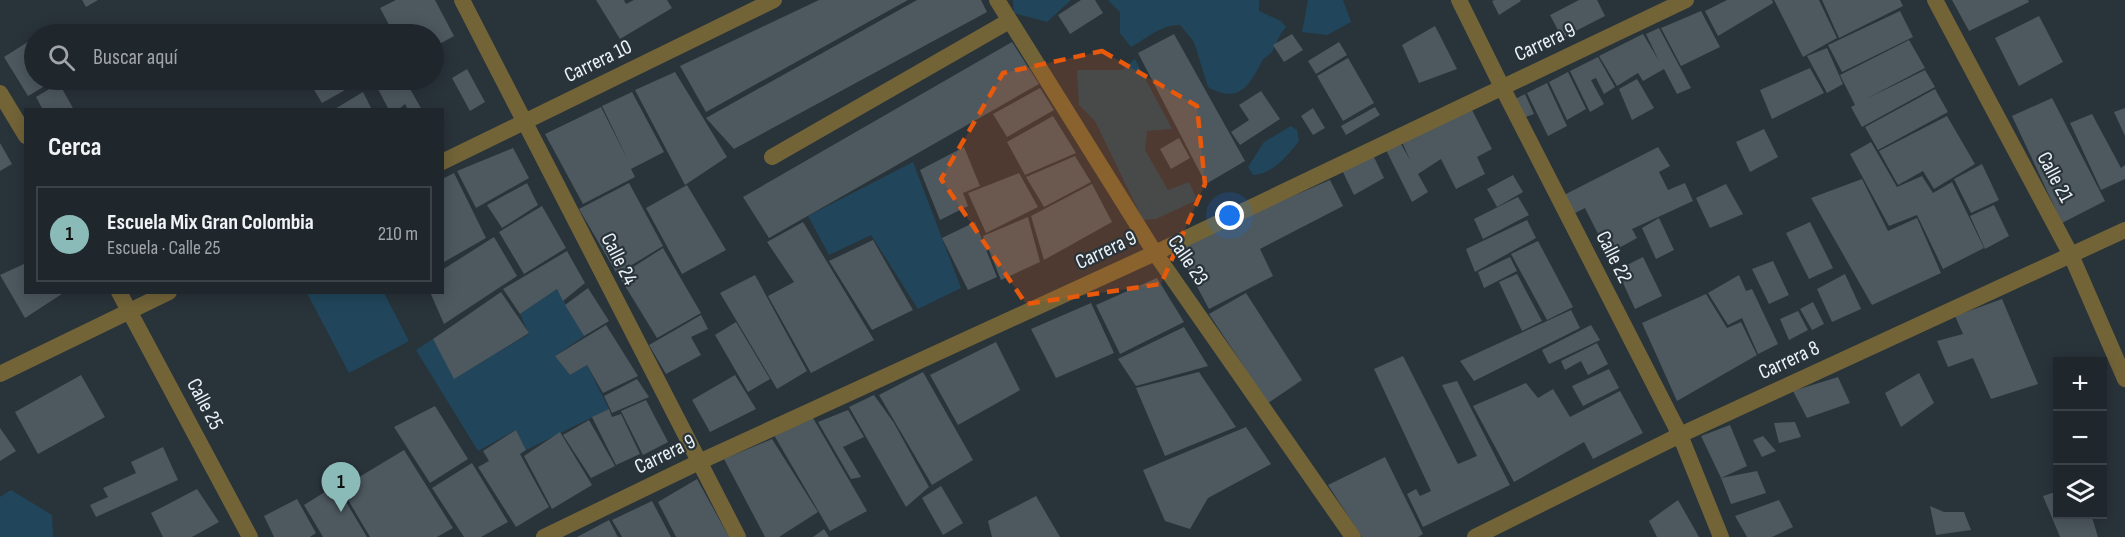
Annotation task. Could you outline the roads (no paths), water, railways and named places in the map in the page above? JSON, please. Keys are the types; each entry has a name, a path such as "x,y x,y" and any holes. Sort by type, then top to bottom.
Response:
{"street":[{"name":"Calle 24","path":"462,0 738,537"},
{"name":"Carrera 10","path":"444,161 774,0"},
{"name":"Calle 23","path":"997,0 1155,252 1353,537"},
{"name":"Calle 22","path":"1459,0 1680,435 1721,537"},
{"name":"Carrera 9","path":"544,537 699,462 1155,252 1686,0"},
{"name":"Calle 21","path":"1935,0 2071,255 2125,380"},
{"path":"772,157 1009,21"},
{"path":"0,93 24,133"},
{"name":"Carrera 8","path":"1475,537 1680,435 2125,230"},
{"name":"Calle 25","path":"120,294 250,537"},
{"path":"0,374 165,294"}],"place":[{"name":"Escuela Mix Gran Colombia","path":"341,512"}]}
